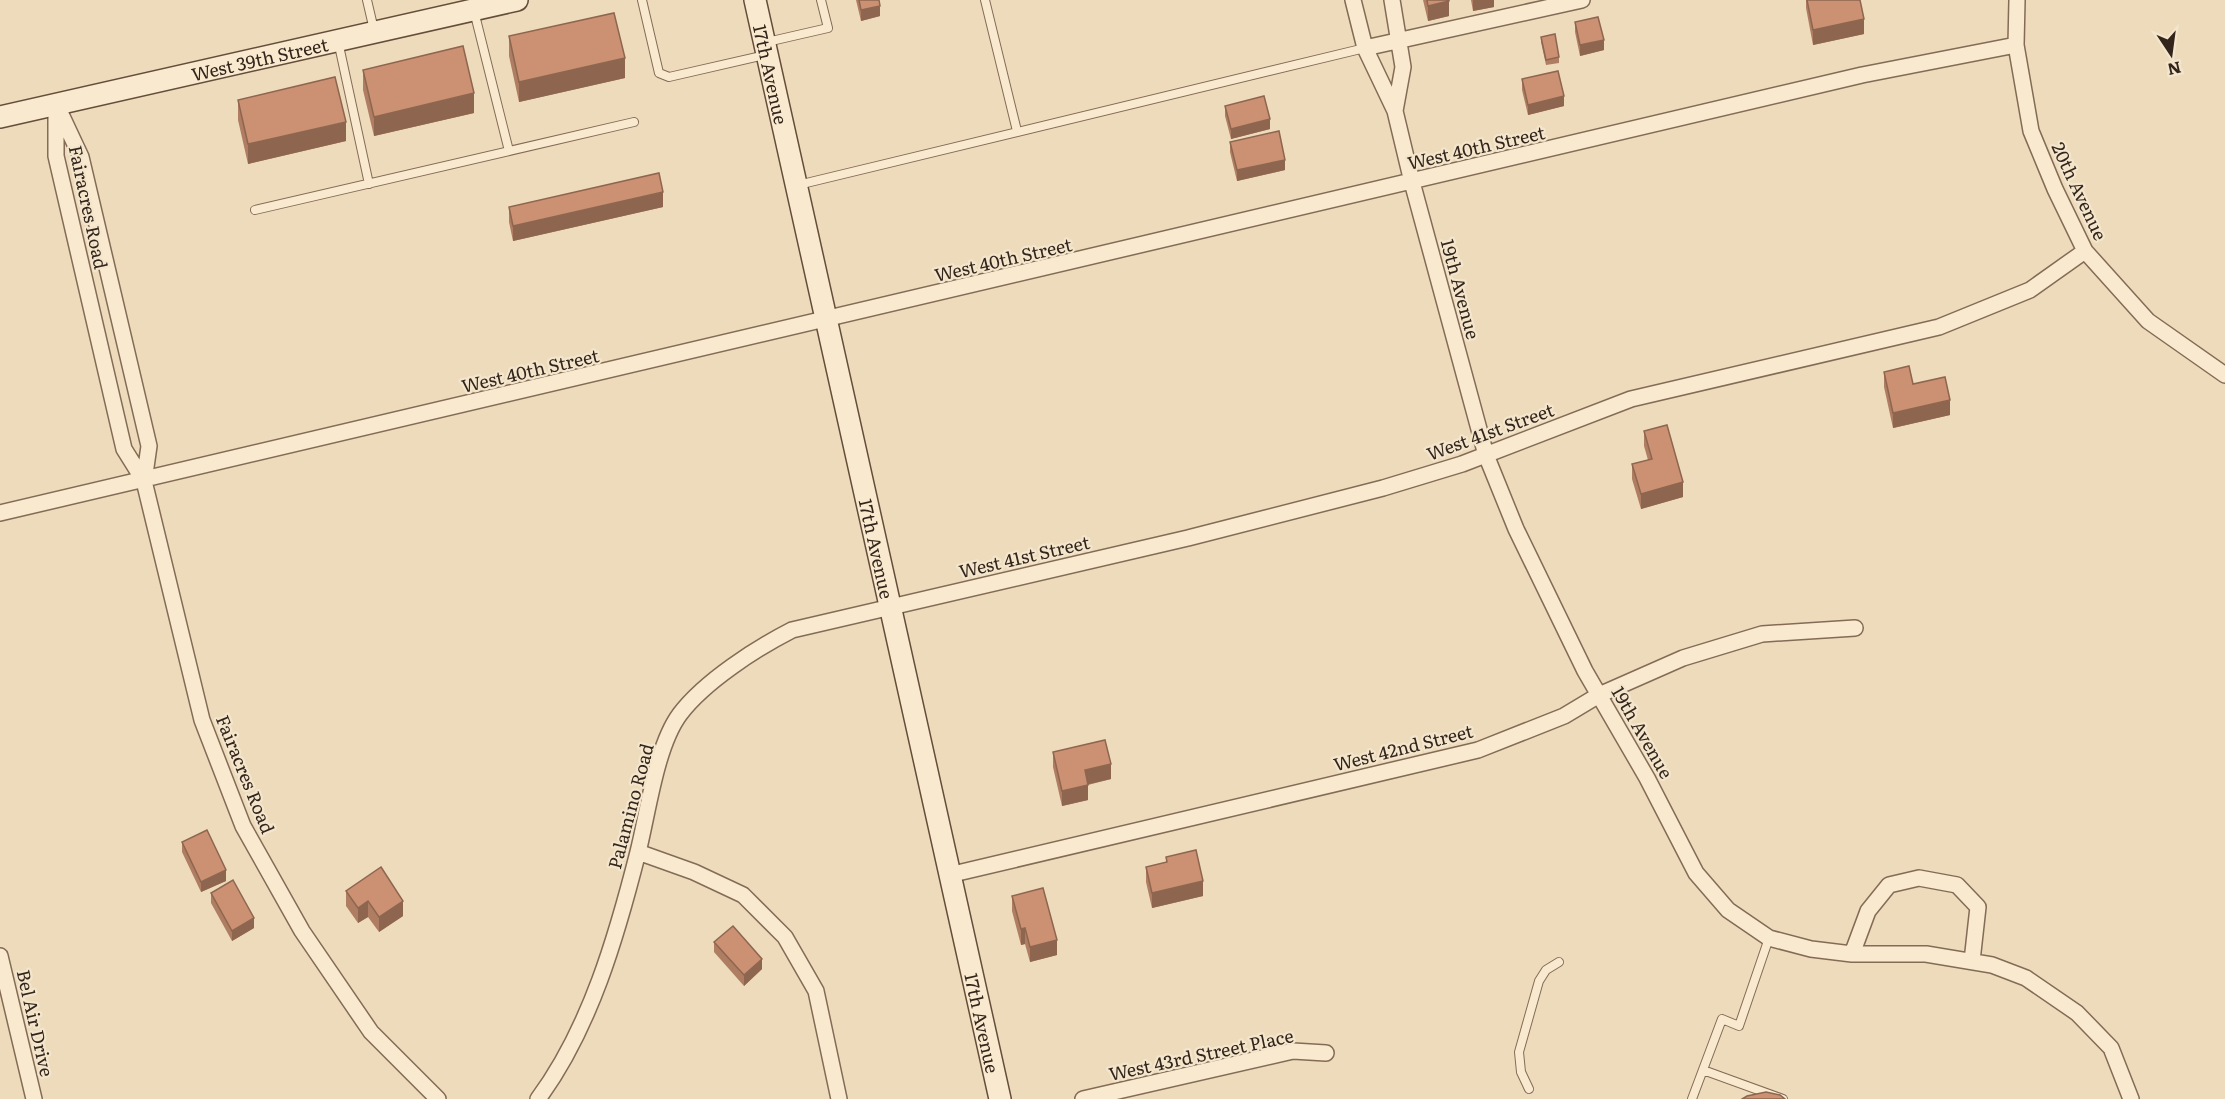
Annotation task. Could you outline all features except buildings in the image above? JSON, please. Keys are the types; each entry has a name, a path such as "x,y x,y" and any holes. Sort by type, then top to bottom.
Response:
{"main road":[{"name":"West 39th Street","path":"0,117 517,0"},
{"name":"17th Avenue","path":"755,0 1000,1099"}],"street":[{"name":"19th Avenue","path":"1353,0 1365,48 1395,111 1486,455 1515,529 1599,695 1647,778 1696,873 1728,910 1769,938 1810,949 1852,954 1926,954 1972,961 1992,965 2026,978 2077,1014 2111,1048 2131,1099"},
{"name":"19th Avenue","path":"1392,0 1400,40 1403,75 1395,111"},
{"path":"1365,48 1582,0"},
{"name":"20th Avenue","path":"2017,0 2016,45 2031,131 2055,189 2085,251 2148,321 2225,375"},
{"name":"West 40th Street","path":"0,513 828,321 1862,75 2016,45"},
{"name":"Fairacres Road","path":"56,104 56,156 121,438 124,449 144,481 202,720 243,826 302,931 371,1032 438,1099"},
{"name":"Fairacres Road","path":"56,104 84,168 149,446 144,481"},
{"name":"West 41st Street","path":"892,607 1188,538 1383,488 1486,455 1631,399 1939,327 2031,290 2085,251"},
{"name":"Palamino Road","path":"538,1099 570,1048 617,932 661,756 680,714 701,693 754,650 792,630 892,607"},
{"name":"West 42nd Street","path":"949,875 1478,750 1564,716 1599,695 1683,658 1762,634 1855,628"},
{"path":"638,852 694,872 743,895 785,937 816,991 839,1099"},
{"path":"1852,954 1868,911 1876,899 1889,885 1919,878 1957,885 1978,907 1972,961"},
{"name":"Bel Air Drive","path":"0,956 34,1099"},
{"name":"West 43rd Street Place","path":"1083,1099 1293,1051 1326,1053"}],"lane":[{"path":"367,0 375,31"},
{"path":"642,0 659,73 669,77 828,28 821,0"},
{"path":"985,0 1017,131"},
{"path":"474,9 509,151"},
{"path":"338,40 369,184"},
{"path":"797,185 1365,48"},
{"path":"255,210 634,122"},
{"path":"1692,1099 1722,1020 1739,1026 1769,938"},
{"path":"1529,1089 1521,1071 1519,1052 1539,981 1546,970 1559,962"},
{"path":"1703,1070 1782,1099"}]}
